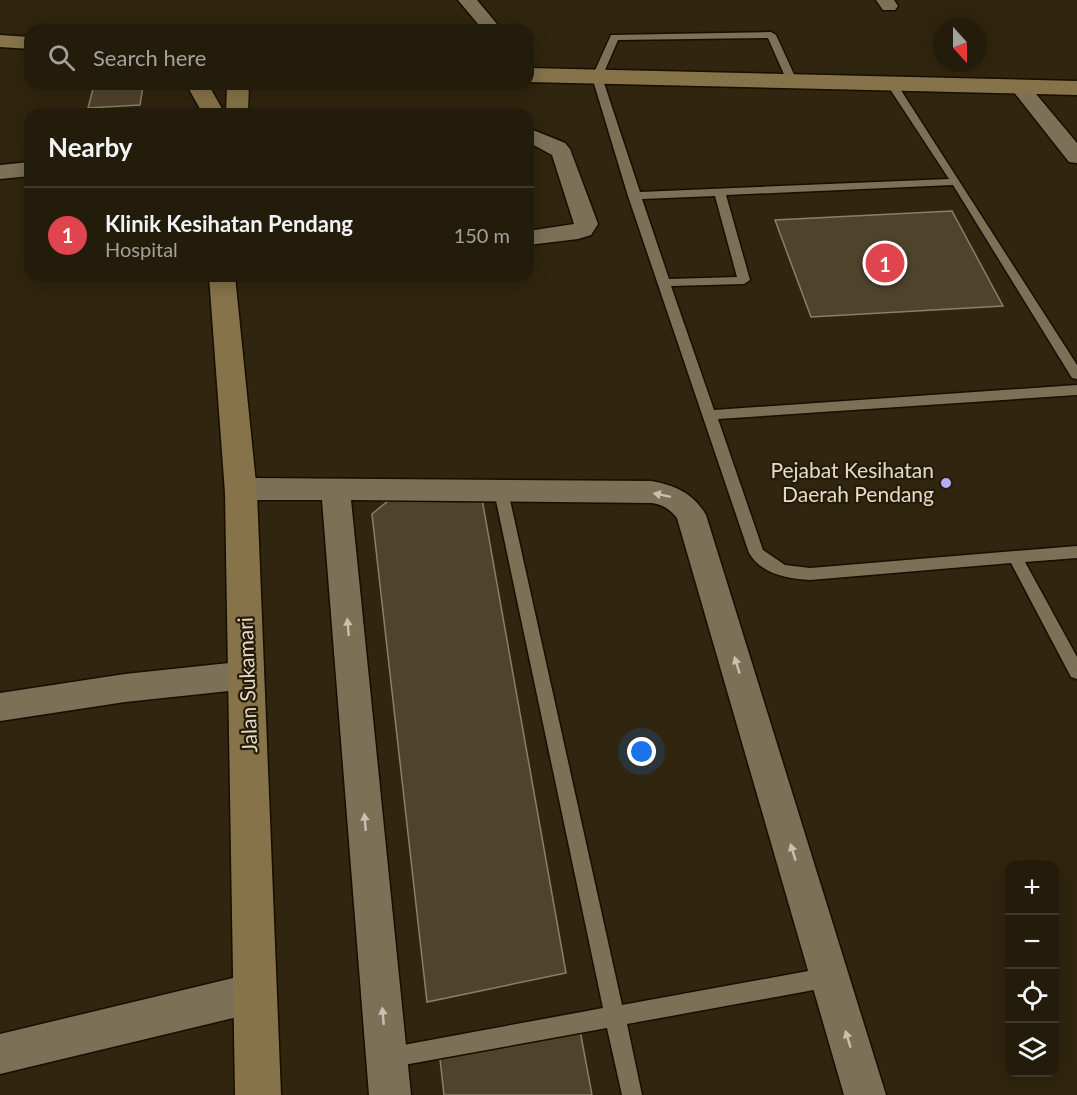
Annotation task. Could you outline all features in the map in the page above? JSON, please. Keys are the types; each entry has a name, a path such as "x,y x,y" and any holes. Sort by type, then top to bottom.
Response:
{"main road":[{"path":"0,41 24,43"},
{"path":"0,53 24,54"},
{"path":"534,75 1077,88"},
{"path":"200,90 211,108"},
{"path":"215,108 216,90"},
{"path":"237,101 249,90"},
{"name":"Jalan Sukamari","path":"223,282 240,489 248,675 258,1095"}],"street":[{"path":"467,0 488,24"},
{"path":"1019,86 1077,157"},
{"path":"534,137 557,148 562,154 586,224 583,230 578,232 534,237"},
{"path":"0,172 24,170"},
{"path":"240,489 652,492 677,499 692,515 865,1095"},
{"path":"335,489 390,1095"},
{"path":"0,707 125,688 248,675"},
{"path":"0,1054 254,993"}],"lane":[{"path":"792,81 771,35 614,37 597,77 634,196 757,553 769,565 785,573 810,574 1077,552"},
{"path":"891,84 956,182 1077,375"},
{"path":"634,196 956,182"},
{"path":"664,283 744,280 720,193"},
{"path":"709,415 1077,390"},
{"path":"501,491 632,1095"},
{"path":"1015,557 1077,672"},
{"path":"387,1058 830,976"}],"building":[{"path":"93,90 142,90 140,105 88,108"},
{"path":"952,211 1003,306 811,317 775,220"},
{"path":"394,496 482,499 566,973 427,1002 372,514"},
{"path":"579,1025 592,1095 444,1095 439,1050"}],"place":[{"name":"Klinik Kesihatan Pendang","path":"885,263"},
{"name":"Pejabat Kesihatan Daerah Pendang","path":"946,483"}]}
